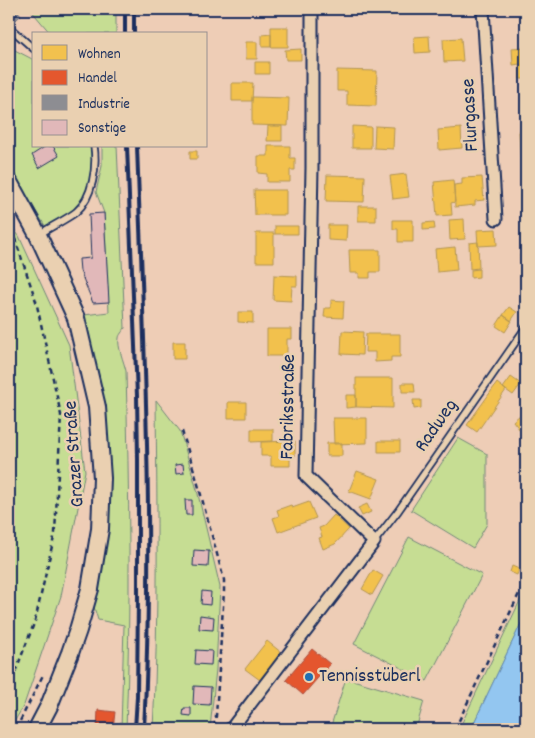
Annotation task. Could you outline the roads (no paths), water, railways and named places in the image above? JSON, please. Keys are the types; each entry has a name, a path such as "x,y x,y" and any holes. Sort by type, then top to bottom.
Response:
{"main road":[{"name":"Grazer Straße","path":"9,182 38,235 76,318 97,407 102,478 100,529 90,589 70,653 49,706 37,729"}],"street":[{"name":"Fabriksstraße","path":"312,9 312,174 306,476 374,542"},
{"name":"Flurgasse","path":"482,9 496,219"},
{"path":"231,729 374,542"}],"lane":[{"path":"9,27 32,47"},
{"path":"38,235 76,212 84,202 93,180 94,148"},
{"name":"Radweg","path":"374,542 398,511 526,327"}],"water":[{"path":"526,613 526,729 471,729"}],"railway":[{"path":"125,9 125,32"},
{"path":"134,9 134,32"},
{"path":"127,148 138,459 137,697 135,729"},
{"path":"137,148 148,510 147,656 144,729"}],"place":[{"name":"Tennisstüberl","path":"309,677"}]}
